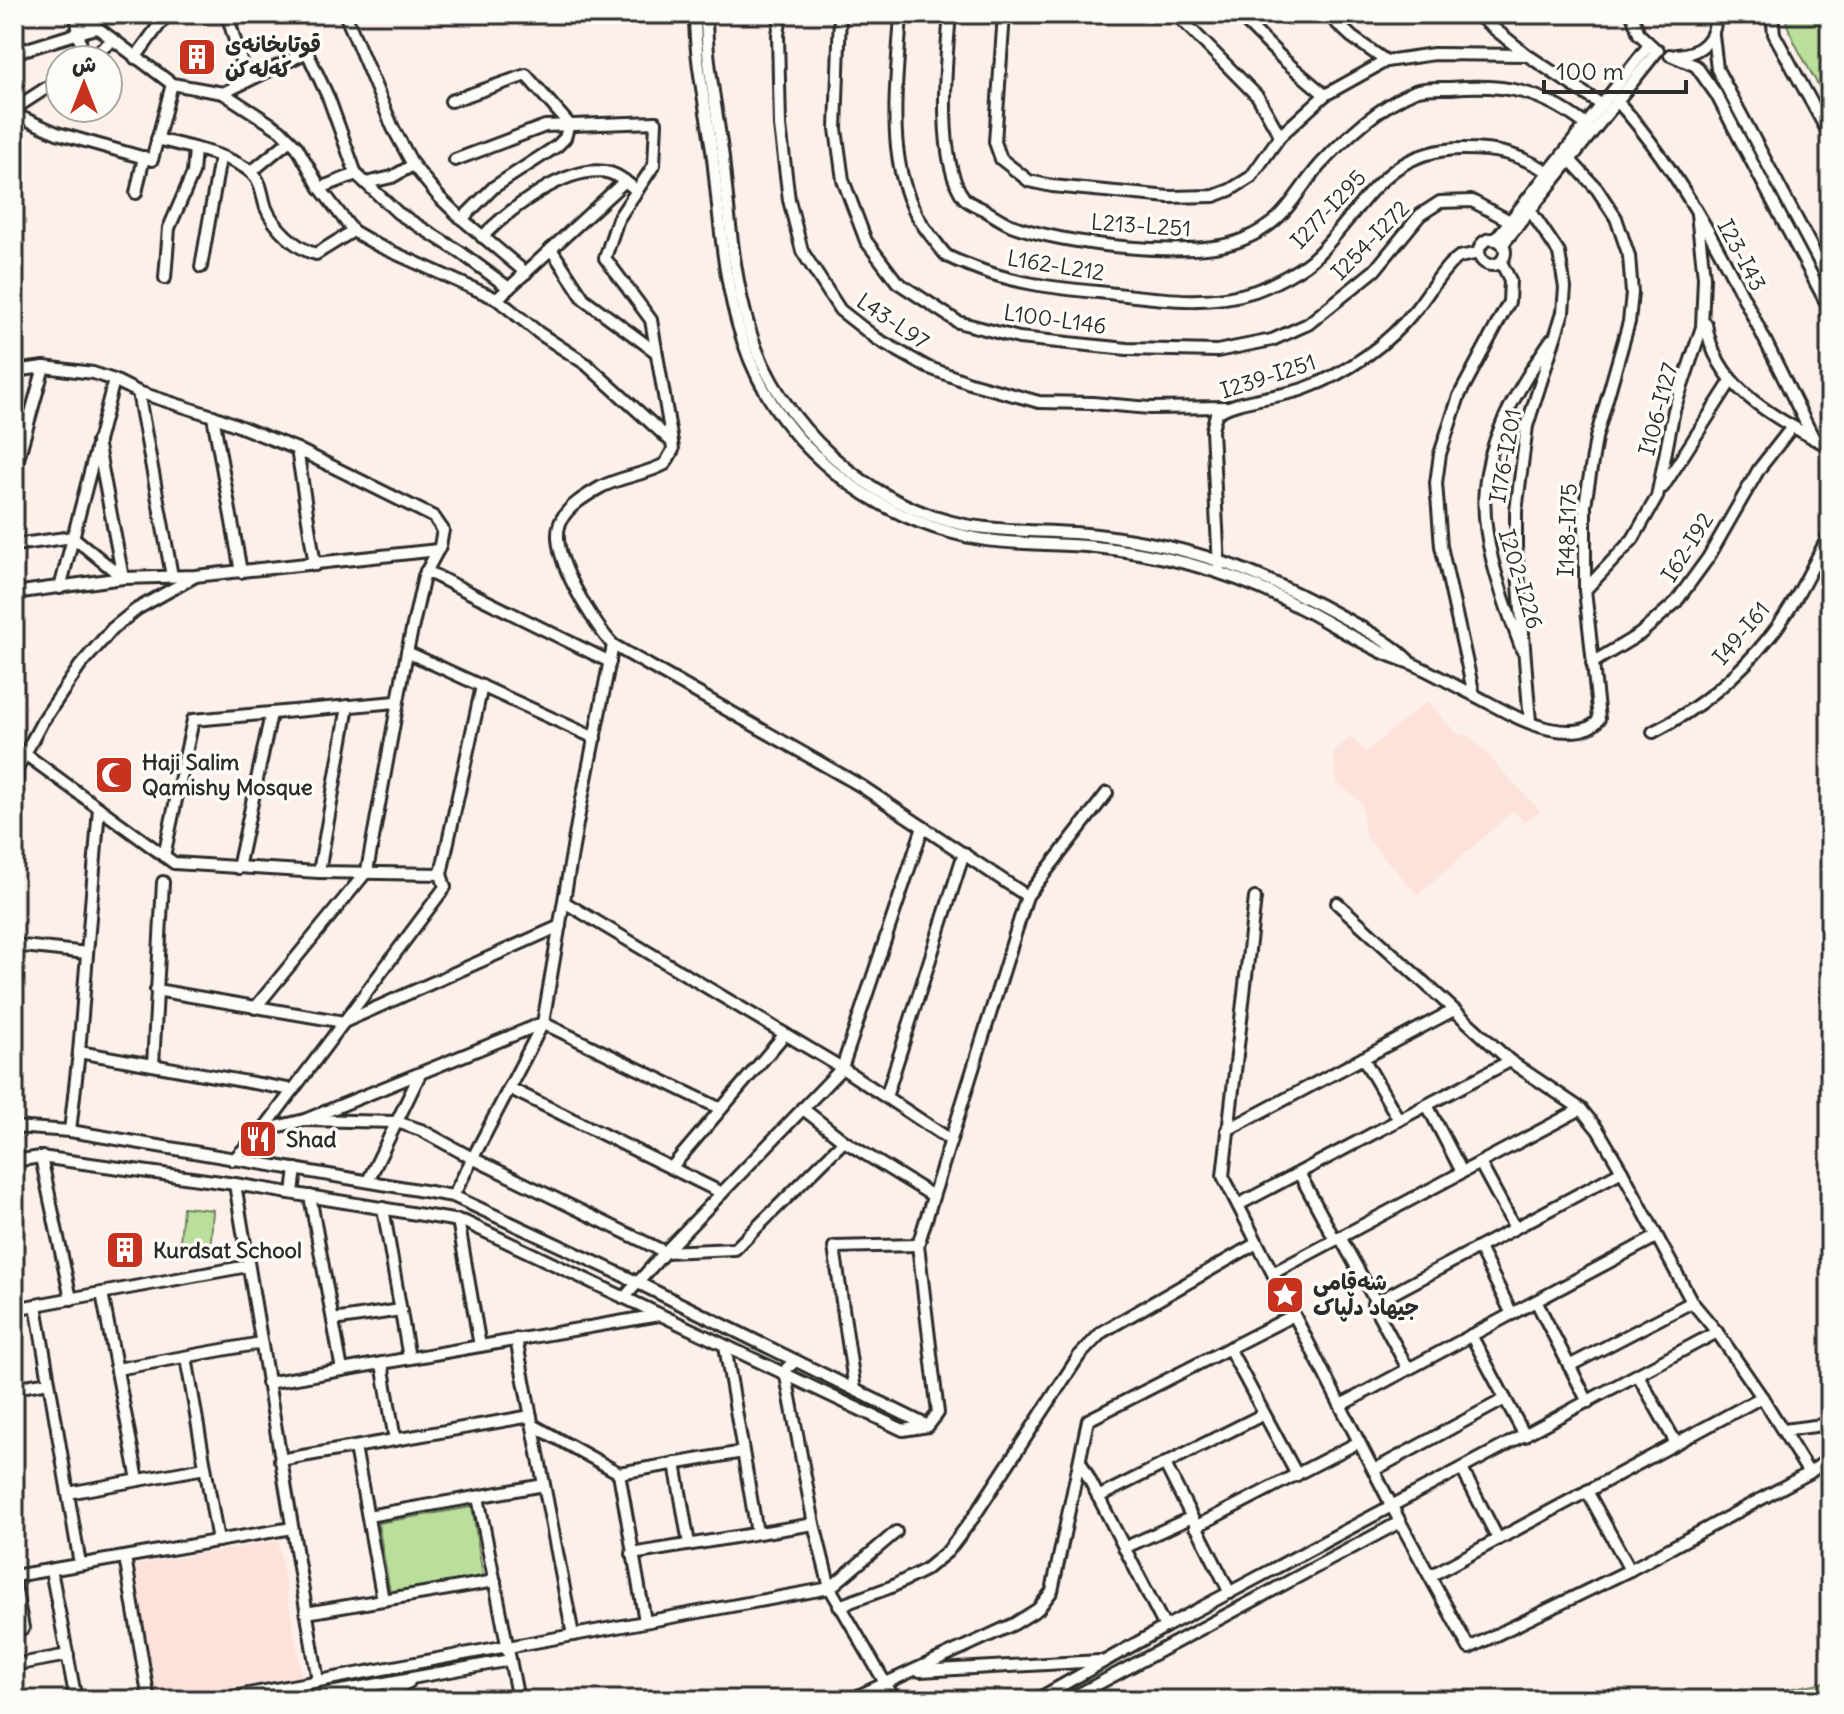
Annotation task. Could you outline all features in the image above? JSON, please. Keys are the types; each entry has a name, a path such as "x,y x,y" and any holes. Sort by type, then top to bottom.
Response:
{"street":[{"path":"78,14 172,84 223,93 280,130 306,160 320,188 353,231 379,246 497,299 539,333 586,364 672,442"},
{"path":"78,14 81,44"},
{"path":"227,14 247,81"},
{"path":"345,14 393,128 413,165 462,219 526,273"},
{"path":"695,14 698,61 727,240"},
{"path":"706,14 727,240"},
{"name":"L43-L97","path":"781,14 778,35 780,126 789,200 802,251 840,310 877,339 927,367 970,383 1039,402 1150,408 1227,407"},
{"name":"L100-L146","path":"840,14 836,129 843,180 866,241 897,282 958,322 1019,338 1127,349 1217,351"},
{"name":"L162-L212","path":"901,14 896,135 901,181 921,224 947,255 991,275 1021,283 1178,300"},
{"name":"L213-L251","path":"950,14 946,117 949,163 965,199 1011,225 1059,237 1196,250 1240,241 1270,226 1290,207 1318,168 1358,126 1417,90 1483,85 1532,93 1565,109 1586,125"},
{"path":"1004,14 995,142 1001,159 1029,181 1169,197 1214,196 1251,177 1280,136 1325,95 1386,61 1434,54 1527,55"},
{"path":"1176,14 1258,97 1280,136"},
{"path":"1238,14 1325,95"},
{"path":"1327,14 1352,37 1386,61"},
{"path":"1476,14 1527,55 1602,105"},
{"path":"1632,14 1639,34 1653,48 1696,66 1716,94 1829,310"},
{"path":"1715,14 1713,35 1717,69 1830,282"},
{"path":"1772,14 1774,34 1830,136"},
{"path":"135,58 169,15"},
{"path":"14,53 95,28"},
{"path":"1670,55 1686,55 1699,50 1713,35"},
{"path":"108,44 112,41"},
{"path":"1501,262 1489,265 1482,261 1479,253 1483,243 1499,242 1530,210 1617,101 1653,48"},
{"path":"1499,242 1510,221 1586,125 1653,48"},
{"path":"223,93 307,52 329,99 356,174 398,213 509,288"},
{"path":"451,101 526,75 569,124"},
{"path":"44,90 14,112 57,133 152,160 172,84"},
{"name":"I23-I43","path":"1617,101 1651,140 1697,214 1814,439"},
{"path":"455,160 533,129 569,124 656,122 654,165 618,219 605,258 651,320 673,450 665,464 599,489 572,508 558,526 558,546 564,565 597,625 613,645 847,778 1027,896"},
{"path":"462,219 494,187 557,146 565,138 569,124"},
{"path":"157,139 195,149 251,172 275,224 303,251 316,254 353,231"},
{"path":"251,172 290,140"},
{"path":"165,278 169,228 193,173 195,149"},
{"name":"I277-I295","path":"1178,300 1232,297 1256,291 1304,265 1317,256 1376,184 1402,165 1442,149 1495,149 1522,157 1549,172"},
{"path":"136,193 144,157"},
{"path":"201,267 220,158"},
{"name":"I148-I175","path":"727,240 750,333 776,389 808,432 837,460 903,504 962,525 1115,538 1257,573 1382,640 1412,664 1530,722 1548,729 1569,731 1597,724 1599,713 1585,590 1587,479 1629,322 1632,293 1629,256 1616,218 1597,189 1570,160"},
{"path":"366,183 392,177 413,165"},
{"path":"482,237 507,214 557,183 604,172 625,181 637,191"},
{"path":"320,188 356,174"},
{"path":"497,299 625,181"},
{"name":"I254-I272","path":"1217,351 1272,340 1308,324 1375,270 1420,215 1440,202 1472,201 1510,221"},
{"name":"I176-I201","path":"1530,210 1555,246 1561,261 1565,301 1527,426 1516,501 1516,547 1530,722"},
{"name":"I106-I127","path":"1585,590 1633,539 1657,497 1672,420 1704,314 1704,277 1697,214"},
{"path":"1474,695 1441,546 1436,483 1440,454 1459,396 1499,326 1509,302 1510,280 1501,262 1505,252 1499,242"},
{"path":"551,249 567,278 584,299 656,352"},
{"name":"I239-I251","path":"1219,566 1212,430 1214,417 1227,407 1293,393 1354,364 1398,330 1453,261 1479,253"},
{"path":"1704,314 1710,344 1731,381 1754,403 1830,447"},
{"name":"I202-I226","path":"1526,662 1489,549 1483,512 1485,476 1496,436 1513,397 1557,332"},
{"path":"14,473 44,367"},
{"path":"14,371 44,367 93,373 138,392 213,416 297,449 434,517 443,530 438,550 426,571 407,652 367,871 255,1008"},
{"path":"60,588 114,380"},
{"path":"1657,497 1731,381"},
{"path":"138,392 172,576"},
{"path":"213,416 241,572"},
{"name":"I62-I92","path":"1592,663 1640,634 1676,602 1708,558 1759,469 1792,427"},
{"path":"97,441 123,578"},
{"path":"297,449 315,565"},
{"name":"I49-I61","path":"1653,732 1685,716 1745,665 1773,633 1830,533"},
{"path":"14,545 73,537 123,578"},
{"path":"14,602 60,588 123,578 241,572 438,550"},
{"path":"426,571 610,662"},
{"path":"14,816 16,769 42,722 80,666 112,629 137,609 195,576"},
{"path":"453,1196 543,1023 613,645"},
{"path":"407,652 595,738"},
{"path":"233,1160 263,1130 445,887 441,874 482,686"},
{"path":"164,856 193,720 396,702"},
{"path":"319,872 348,706"},
{"path":"238,868 271,714"},
{"path":"25,754 174,863 319,872 441,874"},
{"path":"14,1161 41,1157 235,1184 465,1222 903,1430 928,1426 938,1413 918,1245 1027,896 1107,793"},
{"path":"70,1131 99,808"},
{"path":"624,1298 842,1068 923,827"},
{"path":"886,1097 964,853"},
{"path":"153,1065 163,882"},
{"path":"1255,898 1223,1176 1400,1522 1469,1648 1630,1570 1809,1473 1830,1458"},
{"path":"564,902 842,1068 949,1139"},
{"path":"1337,903 1510,1061 1581,1109 1598,1130 1622,1171 1692,1302 1762,1397 1809,1473"},
{"path":"156,990 344,1022 560,926"},
{"path":"14,945 87,953"},
{"path":"1227,1130 1452,1011"},
{"path":"263,1130 305,1120 543,1023 721,1109"},
{"path":"671,1168 785,1034"},
{"path":"79,1052 293,1090"},
{"path":"1363,1058 1399,1120"},
{"path":"1238,1205 1510,1061"},
{"path":"368,1181 420,1074"},
{"path":"509,1088 722,1193"},
{"path":"1427,1105 1462,1172"},
{"path":"802,1108 844,1141 933,1196"},
{"path":"1273,1273 1581,1109"},
{"path":"305,1120 397,1122 421,1130 665,1252 735,1249 844,1141"},
{"path":"14,1127 70,1131 453,1196 928,1426"},
{"path":"41,1157 71,1299"},
{"path":"1480,1163 1515,1228"},
{"path":"293,1193 296,1169"},
{"path":"1408,1369 1373,1304 1622,1171"},
{"path":"1299,1173 1376,1302"},
{"path":"235,1184 318,1681"},
{"path":"310,1196 342,1370"},
{"path":"383,1208 409,1358"},
{"path":"458,1220 480,1346"},
{"path":"1341,1405 1656,1237"},
{"path":"839,1606 891,1587 925,1570 948,1551 1079,1356 1102,1332 1257,1243"},
{"path":"855,1390 834,1247 918,1245"},
{"path":"1479,1248 1512,1314"},
{"path":"14,1309 248,1266"},
{"path":"102,1293 138,1480"},
{"path":"1536,1301 1588,1402"},
{"path":"1569,1366 1692,1302"},
{"path":"36,1305 80,1564"},
{"path":"333,1320 401,1310"},
{"path":"267,1383 659,1315"},
{"path":"849,1700 1014,1624 1038,1609 1052,1591 1088,1420 1294,1315"},
{"path":"1036,1700 1165,1627 1717,1332"},
{"path":"1471,1335 1525,1436"},
{"path":"516,1339 573,1635"},
{"path":"117,1369 261,1343"},
{"path":"725,1346 757,1533"},
{"path":"1229,1348 1297,1475"},
{"path":"186,1357 218,1541"},
{"path":"796,1361 787,1368 786,1376 814,1524 830,1588 895,1700"},
{"path":"382,1363 395,1440"},
{"path":"1638,1375 1676,1443"},
{"path":"14,1388 49,1382"},
{"path":"1430,1576 1762,1397"},
{"path":"1374,1470 1505,1399"},
{"path":"1098,1497 1264,1414"},
{"path":"280,1460 532,1420 619,1473 743,1452"},
{"path":"1784,1430 1830,1424"},
{"path":"1124,1548 1193,1523 1297,1475 1359,1442"},
{"path":"355,1447 383,1600"},
{"path":"1080,1461 1165,1627"},
{"path":"675,1463 689,1544"},
{"path":"1165,1464 1230,1593"},
{"path":"68,1493 205,1468"},
{"path":"1462,1469 1498,1539"},
{"path":"619,1473 645,1621"},
{"path":"368,1516 544,1485"},
{"path":"1587,1491 1630,1570"},
{"path":"478,1497 518,1700"},
{"path":"1068,1700 1400,1522"},
{"path":"632,1554 814,1524"},
{"path":"23,1628 14,1578 292,1528"},
{"path":"216,1700 830,1588 896,1532"},
{"path":"125,1557 149,1700"},
{"path":"51,1570 76,1700"},
{"path":"306,1613 495,1581"},
{"path":"14,1665 68,1655"},
{"path":"292,1700 510,1660"},
{"path":"911,1671 1106,1661"},
{"path":"376,1700 419,1676"}],"shaded area":[{"path":"1427,701 1456,733 1470,737 1540,811 1524,822 1513,811 1418,895 1365,836 1362,803 1336,782 1333,754 1350,737 1366,752"},
{"path":"278,1541 302,1676 157,1700 134,1565"}],"green space":[{"path":"1785,14 1830,14 1830,106 1797,46"},
{"path":"183,1207 213,1210 210,1256 179,1253"},
{"path":"472,1507 483,1576 390,1592 378,1523"},
{"path":"1830,1681 1830,1700 1759,1700 1758,1695"}],"place":[{"name":"قوتابخانەی کەلەکن","path":"197,57"},
{"name":"Haji Salim Qamishy Mosque","path":"114,775"},
{"name":"Shad","path":"258,1139"},
{"name":"Kurdsat School","path":"125,1250"},
{"name":"شەقامی جیهاد دڵپاک","path":"1285,1295"}]}
